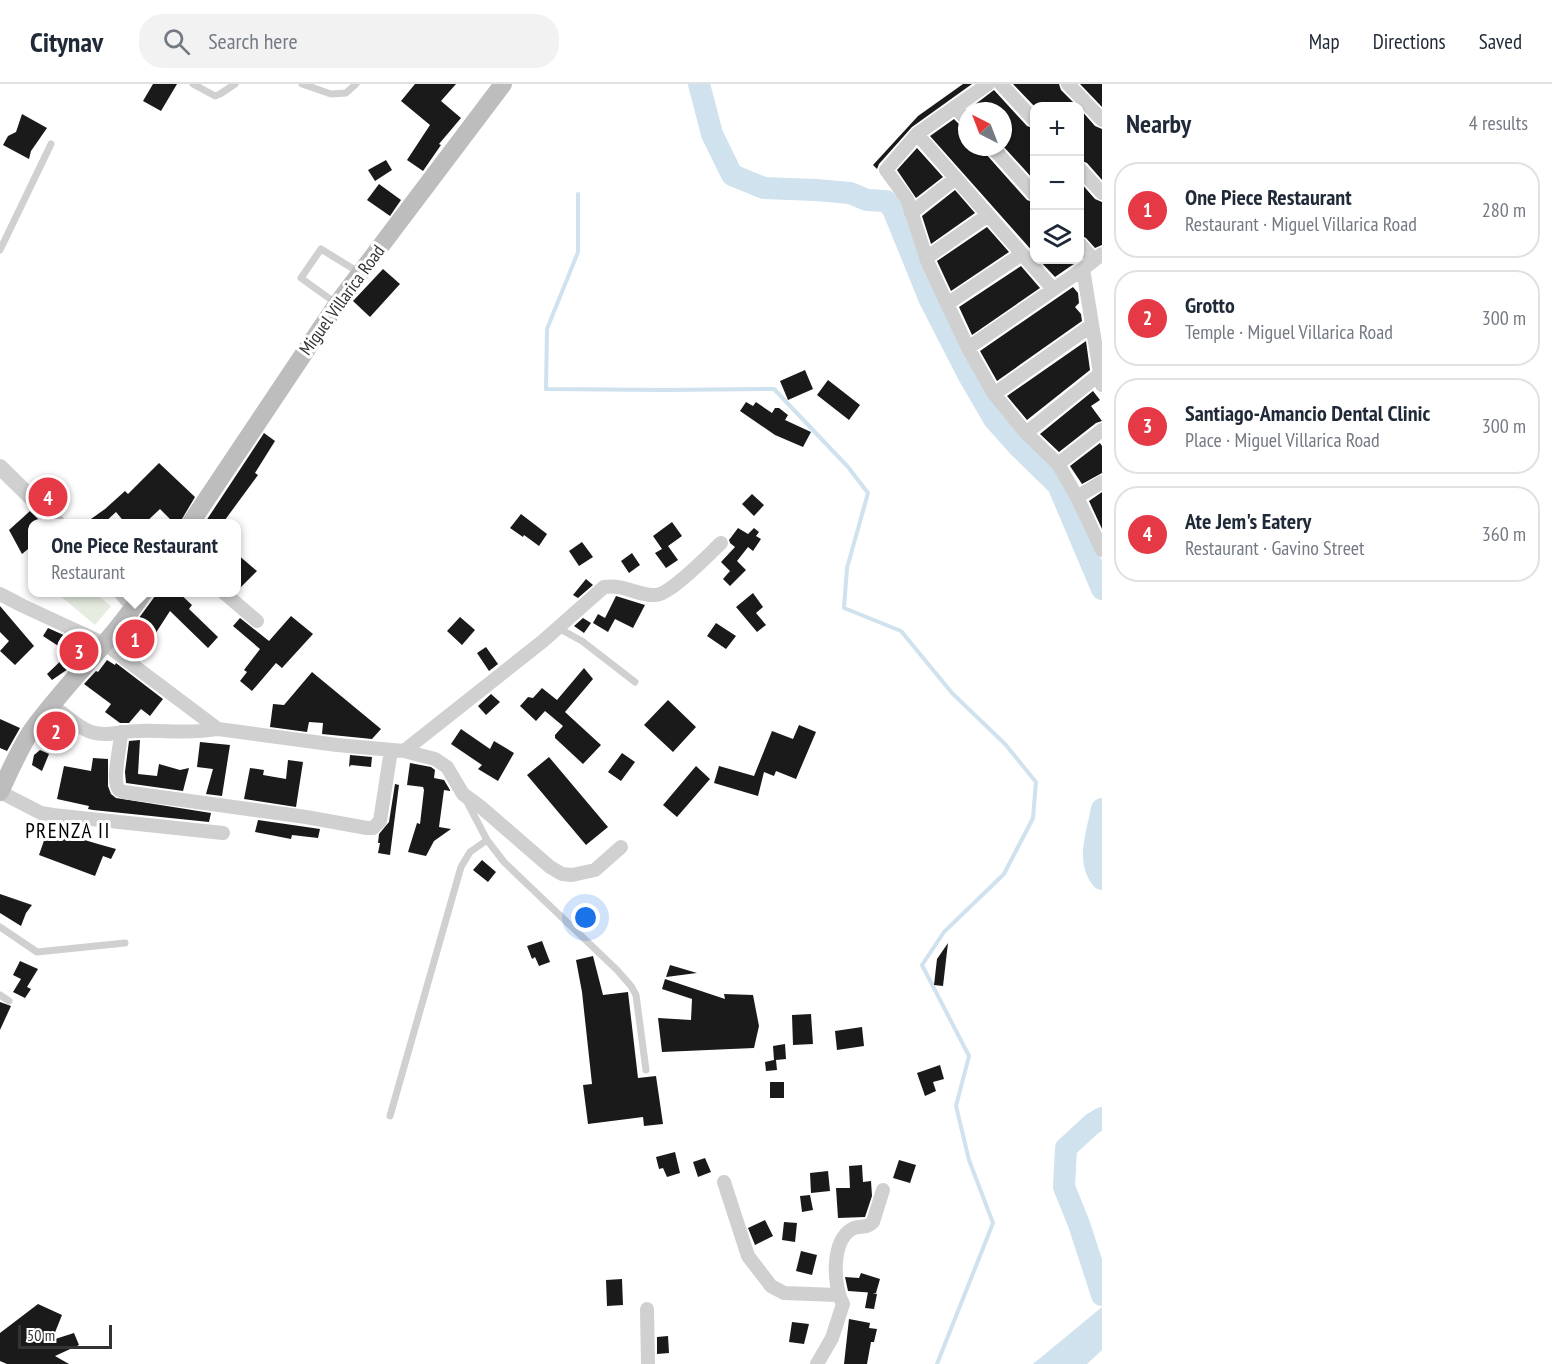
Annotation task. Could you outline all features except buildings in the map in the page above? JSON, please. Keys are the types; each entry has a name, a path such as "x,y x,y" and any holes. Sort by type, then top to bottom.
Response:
{"main road":[{"name":"Miguel Villarica Road","path":"193,519 337,304 503,84"},
{"path":"0,792 18,753 32,730 139,600"}],"street":[{"path":"988,84 917,134 886,170 907,199 926,258 968,348 994,394 1026,433 1058,464 1102,549"},
{"path":"1001,84 1030,115"},
{"path":"1068,84 1102,120"},
{"path":"955,107 958,110"},
{"path":"917,134 1053,289"},
{"path":"1000,156 1030,189"},
{"path":"1084,173 1102,193"},
{"path":"912,213 956,178"},
{"path":"926,258 988,215"},
{"path":"968,348 1098,257 1084,247"},
{"path":"947,304 1022,254"},
{"path":"1026,433 1101,379 1083,269"},
{"path":"994,394 1092,324"},
{"path":"1058,464 1102,430"},
{"path":"0,467 53,519"},
{"path":"1077,497 1102,482"},
{"path":"121,732 115,781 119,790 124,792 373,828 380,821 397,750 558,628 604,587 617,585 656,596 675,585 721,543"},
{"path":"0,594 105,644 218,729"},
{"path":"228,597 257,621"},
{"path":"52,705 90,732 105,735 121,732 202,732 218,729 422,755 442,763 453,774 463,794 550,867 562,874 596,870 621,847"},
{"path":"0,792 41,813 223,833"},
{"path":"724,1182 748,1256 771,1286 784,1293 837,1295"},
{"path":"817,1364 832,1338 843,1304 837,1295 835,1278 839,1244 842,1237 852,1229 870,1225 873,1222 883,1190"},
{"path":"647,1309 648,1364"}],"lane":[{"path":"194,84 215,96 235,84"},
{"path":"302,84 332,94 346,93 356,84"},
{"path":"0,250 51,144"},
{"path":"337,304 301,278 321,249 360,273"},
{"path":"558,628 582,641 635,682"},
{"path":"463,794 487,840 504,862 631,986 637,1004 646,1070"},
{"path":"390,1116 460,867 470,852 487,840"},
{"path":"0,927 37,951 125,943"},
{"path":"0,995 9,1001"}],"shaded area":[{"path":"62,597 100,597 111,606 95,625"}],"water":[{"path":"1102,1307 1102,1350 1087,1364 1033,1364"}],"waterway":[{"path":"699,84 712,134 732,175 764,188 850,193 867,200 886,201 893,209 930,300 969,376 994,419 1058,485 1102,589"},
{"path":"578,194 578,252 547,329 546,389 774,389 848,467 868,493 847,568 844,608 901,631 952,693 1005,744 1036,782 1033,818 1004,874 944,932 922,965 969,1056 956,1106 969,1160 993,1223 937,1364"},
{"path":"1102,809 1094,846 1095,864 1102,879"},
{"path":"1102,1118 1066,1148 1064,1187 1079,1224 1102,1295"}],"place":[{"name":"Ate Jem's Eatery","path":"48,497"},
{"name":"One Piece Restaurant","path":"135,639"},
{"name":"Santiago-Amancio Dental Clinic","path":"79,651"},
{"name":"Grotto","path":"56,731"}],"district":[{"name":"PRENZA II","path":"68,831"}]}
